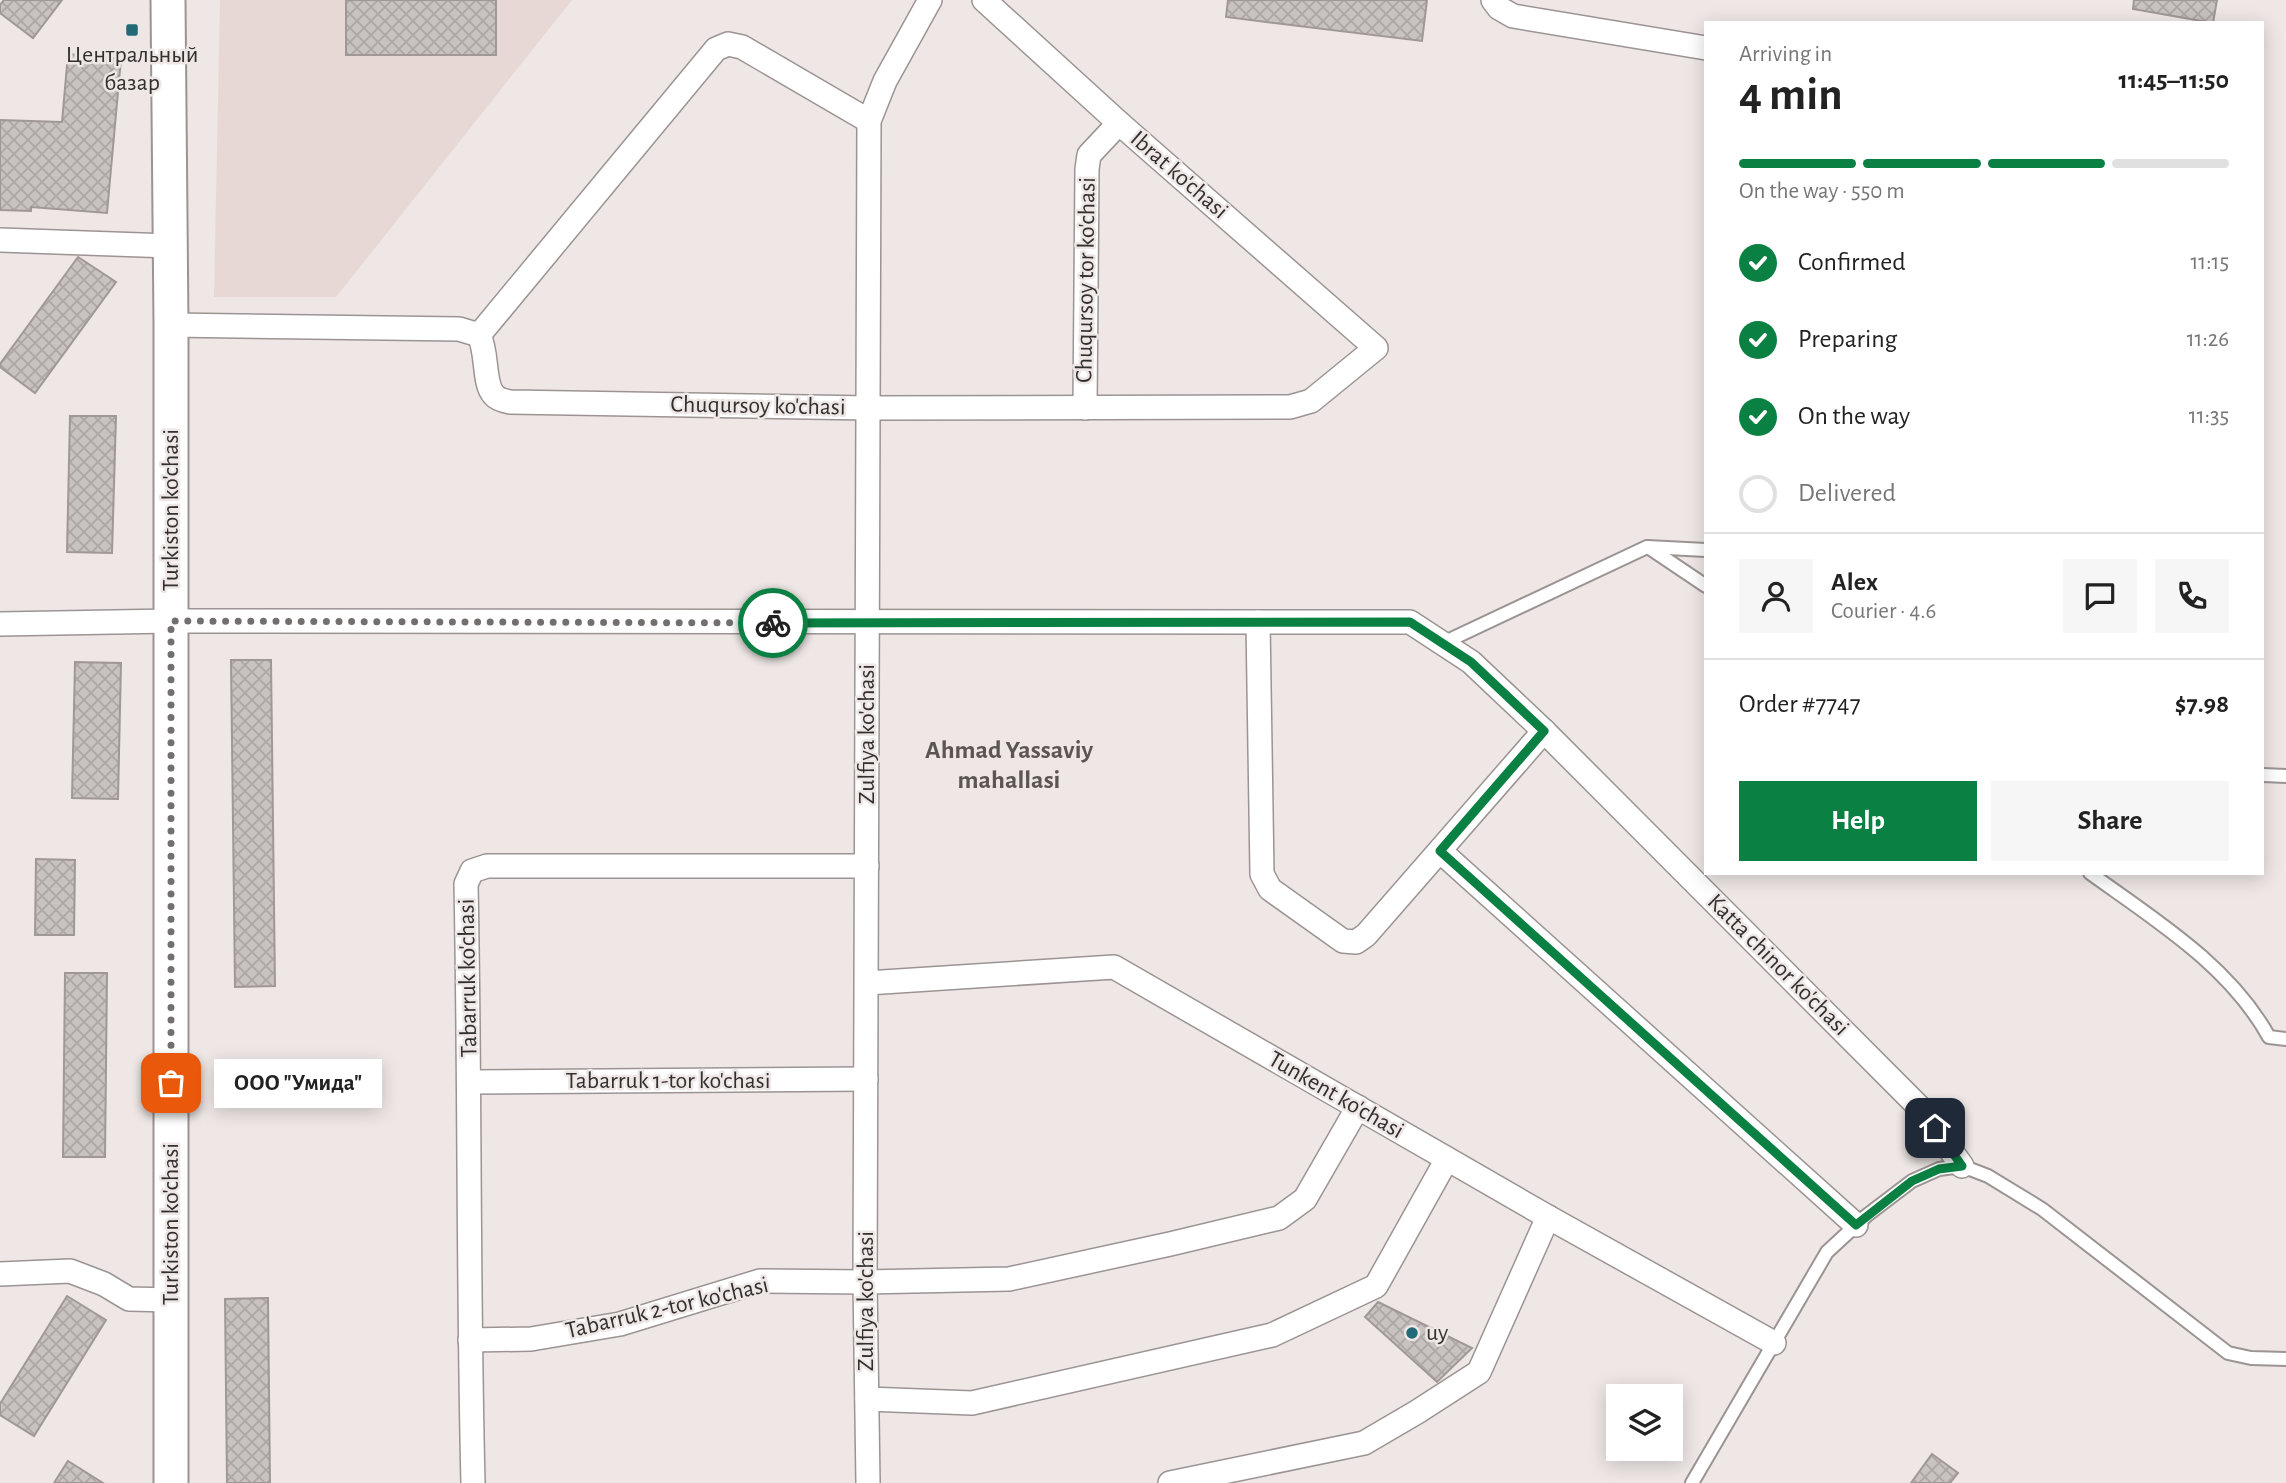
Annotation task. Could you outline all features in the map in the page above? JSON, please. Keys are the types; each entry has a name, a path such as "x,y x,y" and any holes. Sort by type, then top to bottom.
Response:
{"main road":[{"name":"Turkiston ko'chasi","path":"168,0 171,325 170,1483"}],"street":[{"name":"Zulfiya ko'chasi","path":"868,1483 865,1282 869,121 885,81 930,0"},
{"name":"Ibrat ko'chasi","path":"984,0 1119,123 1376,348"},
{"path":"1493,0 1499,8 1513,16 1704,48"},
{"path":"171,325 460,329 479,335 716,49 728,44 742,47 869,121"},
{"name":"Chuqursoy tor ko'chasi","path":"1084,408 1087,169 1089,155 1119,123"},
{"path":"0,240 170,246"},
{"name":"Chuqursoy ko'chasi","path":"479,335 485,347 488,383 494,396 510,402 869,408 1290,407 1311,401 1376,348"},
{"name":"Katta chinor ko'chasi","path":"0,624 171,621 1410,622 1471,662 1544,731 1921,1109 1962,1166"},
{"path":"1258,622 1262,874 1270,889 1343,941 1356,942 1366,935 1544,731"},
{"path":"1440,851 1856,1225"},
{"name":"Tabarruk ko'chasi","path":"473,1483 466,884 471,872 487,866 867,866"},
{"name":"Tunkent ko'chasi","path":"867,983 1114,967 1548,1217 1774,1343"},
{"name":"Tabarruk 1-tor ko'chasi","path":"470,1082 866,1079"},
{"name":"Tabarruk 2-tor ko'chasi","path":"470,1340 531,1339 620,1324 760,1281 1009,1279 1279,1218 1305,1199 1358,1107"},
{"path":"867,1399 972,1404 1272,1335 1376,1286 1447,1159"},
{"path":"1170,1483 1364,1443 1479,1371 1548,1217"},
{"path":"0,1274 70,1271 104,1284 129,1299 171,1300"}],"lane":[{"path":"1647,547 1704,585"},
{"path":"1443,643 1647,547 1704,550"},
{"path":"2264,775 2286,776"},
{"path":"2093,875 2189,943 2254,1010 2269,1037 2286,1039"},
{"path":"1692,1483 1828,1252 1856,1225 1912,1181 1939,1169 1962,1166 1988,1176 2042,1209 2228,1353 2251,1358 2286,1359"}],"shaded area":[{"path":"220,0 572,0 336,297 214,297"}],"building":[{"path":"4,0 62,0 33,38 0,13 0,5"},
{"path":"346,0 496,0 496,55 346,55"},
{"path":"1228,0 1427,0 1422,41 1226,17"},
{"path":"2134,0 2217,0 2213,21 2133,9"},
{"path":"68,54 121,59 107,213 31,207 31,211 0,210 0,120 62,122"},
{"path":"78,257 116,282 35,393 0,367 0,364"},
{"path":"70,416 116,416 112,553 67,552"},
{"path":"231,660 271,660 275,986 235,987"},
{"path":"75,662 121,663 118,799 72,798"},
{"path":"36,859 75,860 74,935 35,935"},
{"path":"65,973 107,973 105,1157 63,1157"},
{"path":"67,1296 106,1320 34,1436 0,1415 0,1404"},
{"path":"268,1298 270,1483 227,1483 225,1299"},
{"name":"uy","path":"1378,1302 1472,1348 1437,1382 1365,1317"},
{"path":"1932,1454 1958,1473 1950,1483 1911,1483"},
{"path":"68,1461 103,1483 54,1483"}],"way so far":[{"path":"171,1083 171,621 773,623"}],"place":[{"name":"Центральный базар","path":"132,30"},
{"name":"ООО \"Умида\"","path":"171,1083"},
{"name":"uy","path":"1412,1333"}],"district":[{"name":"Ahmad Yassaviy mahallasi","path":"1009,765"}],"route":[{"path":"773,623 1410,622 1471,662 1544,731 1440,851 1856,1225 1912,1181 1939,1169 1962,1166 1935,1128"}]}
